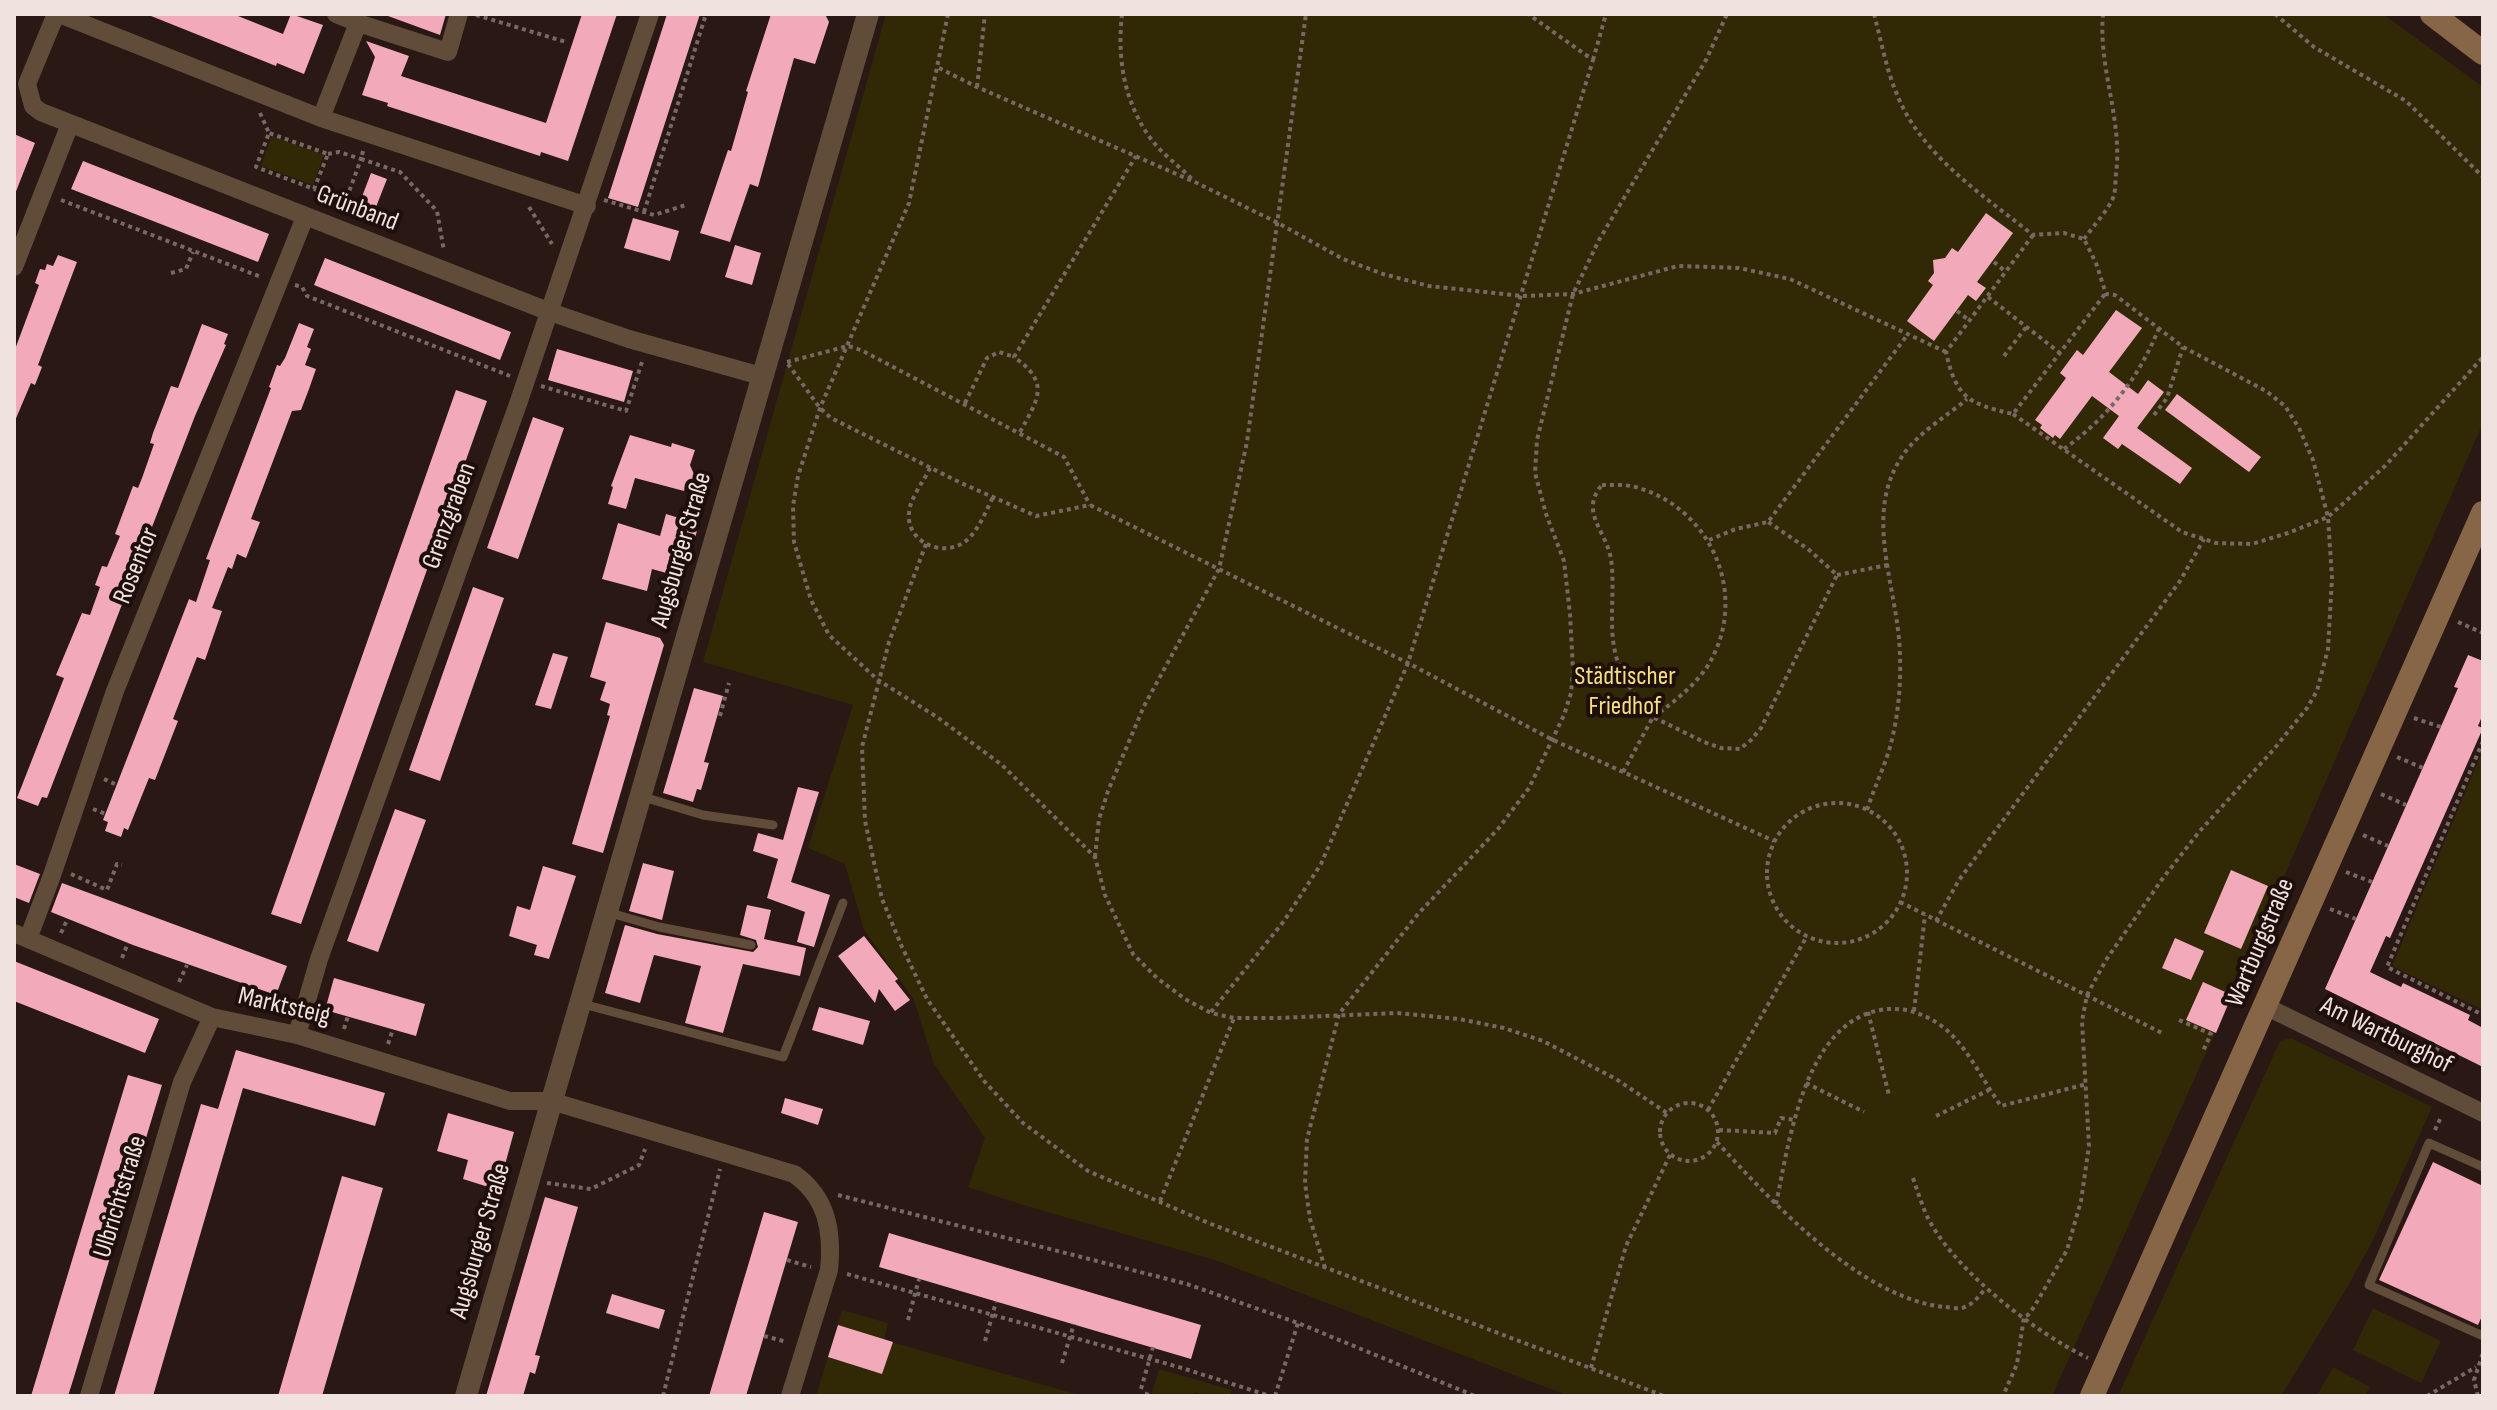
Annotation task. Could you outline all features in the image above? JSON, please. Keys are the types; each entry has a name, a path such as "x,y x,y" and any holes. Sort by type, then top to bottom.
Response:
{"main road":[{"path":"2432,14 2483,53"},
{"name":"Wartburgstraße","path":"2092,1396 2393,710 2483,513"}],"street":[{"name":"Grünband","path":"589,201 512,181 321,118 57,14 27,84 33,106 70,124 550,312 647,345 761,376"},
{"path":"336,14 448,52 459,14"},
{"name":"Grenzgraben","path":"297,1035 322,950 589,201 650,14"},
{"name":"Augsburger Straße","path":"466,1396 868,14"},
{"path":"321,118 358,23"},
{"path":"14,267 70,124"},
{"name":"Rosentor","path":"21,936 55,866 115,691 305,217"},
{"name":"Marktsteig","path":"21,936 212,1017 297,1035 510,1101 551,1101"},
{"name":"Am Wartburghof","path":"2265,1006 2483,1113"},
{"name":"Ulbrichtstraße","path":"89,1396 182,1082 212,1017"},
{"path":"551,1101 794,1174 808,1184 821,1201 831,1252 829,1270 790,1396"}],"lane":[{"path":"640,796 703,815 773,825"},
{"path":"579,1003 783,1057 843,903"},
{"path":"607,912 659,927 751,945"},
{"path":"2483,1167 2429,1143 2369,1285 2483,1336"}],"path":[{"path":"474,14 566,42"},
{"path":"644,212 706,14"},
{"path":"948,14 909,203 820,408 798,476 793,506 794,542 811,600 829,635 878,680 937,717 1002,765 1095,857"},
{"path":"977,87 985,14"},
{"path":"1122,14 1119,44 1123,82 1151,140 1197,183"},
{"path":"1306,14 1247,442 1219,569 1144,706 1108,791 1099,819 1095,857 1105,895 1133,954 1176,992 1211,1013 1234,1018 1397,1013 1459,1019 1504,1028 1543,1041 1616,1079 1667,1113"},
{"path":"1528,14 1593,60"},
{"path":"1211,1013 1284,921 1321,864 1408,663 1606,14"},
{"path":"1325,1268 1310,1219 1305,1183 1307,1139 1339,1014 1418,914 1498,829 1529,788 1564,715 1571,693 1573,670 1570,614 1564,561 1535,473 1537,440 1573,294 1599,240 1706,60 1727,14"},
{"path":"1874,14 1896,93 1924,139 1956,175 2033,235 2064,233 2084,239 2106,294"},
{"path":"2084,239 2113,198 2118,157 2116,119 2106,80 2101,39 2103,14"},
{"path":"2275,14 2314,47 2406,101 2483,177"},
{"path":"939,68 1197,183 1343,259 1383,274 1429,286 1522,296 1573,294 1678,266 1739,268 1790,279 1946,352"},
{"path":"249,89 269,133 256,167 333,196 341,215 361,159"},
{"path":"269,133 328,154 339,152 400,172 437,211 449,273"},
{"path":"314,189 328,154"},
{"path":"1014,357 1136,156"},
{"path":"512,181 566,266"},
{"path":"43,193 238,270"},
{"path":"589,201 654,215 686,205"},
{"path":"1946,352 2033,235"},
{"path":"171,273 186,269 193,252"},
{"path":"1994,262 2006,272"},
{"path":"280,279 302,287 307,296 505,373"},
{"path":"2003,1396 2017,1364 2024,1317 2056,1272 2072,1235 2089,1146 2082,1021 2087,995 2106,960 2163,878 2229,797 2274,749 2317,691 2328,649 2332,578 2328,517 2313,460 2299,428 2285,406 2266,391 2183,347 2115,295 2106,294"},
{"path":"2013,414 2106,294"},
{"path":"1988,297 2060,353"},
{"path":"1957,311 1970,321"},
{"path":"2004,356 2027,326"},
{"path":"2064,449 2084,434 2129,385 2147,359 2159,328"},
{"path":"1709,540 1736,529 1768,522 1908,334"},
{"path":"550,389 626,411 647,345"},
{"path":"1090,505 1036,516 930,468 831,418 786,362 848,346 861,350 1064,457 1090,505 1408,663 1551,739 1774,841"},
{"path":"2154,415 2167,398 2183,347"},
{"path":"965,403 987,358 999,352 1014,357 1026,365 1039,388 1039,396 1020,432"},
{"path":"1946,352 1952,377 1967,399 2013,414 2182,532 2216,543 2252,544 2328,517 2385,466 2483,357"},
{"path":"1867,810 1889,748 1898,703 1900,656 1882,507 1890,478 1905,452 1967,399"},
{"path":"930,468 909,509 912,529 926,544 946,548 965,541 993,497"},
{"path":"1623,772 1653,717 1689,687 1707,666 1719,641 1726,599 1709,540 1697,523 1670,501 1638,487 1602,485 1593,496 1591,506 1610,554 1613,578 1612,635 1617,661 1627,687 1653,717 1721,748 1740,749 1761,728 1837,575"},
{"path":"1768,522 1808,549 1837,575"},
{"path":"1936,921 1959,880 2180,581 2204,539"},
{"path":"926,544 889,642 862,747 865,821 882,899 927,999 984,1081 1023,1123 1088,1171 1211,1224 1664,1396"},
{"path":"1837,575 1888,565"},
{"path":"2476,630 2483,633"},
{"path":"720,716 729,683"},
{"path":"2483,741 2387,967 2458,1006 2483,1015"},
{"path":"1846,803 1867,810 1885,822 1902,849 1906,881 1900,902 1880,927 1850,941 1828,942 1807,936 1788,923 1775,906 1767,885 1767,863 1774,841 1786,823 1804,811 1825,804 1846,803"},
{"path":"55,866 107,890 117,864 122,865"},
{"path":"1900,902 2164,1034"},
{"path":"1914,1011 1925,915"},
{"path":"1708,1110 1807,936"},
{"path":"1776,1204 1806,1083 1835,1036 1868,1012 1891,1008 1914,1011 1943,1028 2001,1106 2087,1084"},
{"path":"1868,1012 1889,1095"},
{"path":"1160,1202 1234,1018"},
{"path":"2179,1020 2211,1034 2202,1053"},
{"path":"1806,1083 1864,1112"},
{"path":"1936,1116 1989,1090"},
{"path":"1692,1103 1708,1110 1717,1122 1718,1130 1717,1142 1705,1157 1688,1161 1670,1155 1664,1147 1660,1130 1667,1113 1683,1104 1692,1103"},
{"path":"1718,1130 1775,1133 1781,1118 1795,1120"},
{"path":"528,1180 591,1189 639,1165 651,1132"},
{"path":"1717,1142 1776,1204 1817,1241 1870,1280 1894,1293 1929,1305 1956,1308 1973,1303 1986,1288"},
{"path":"663,1396 725,1152"},
{"path":"1591,1368 1626,1246 1670,1155"},
{"path":"1913,1178 1926,1214 1943,1242 1986,1288 2071,1350"},
{"path":"821,1201 833,1194 1172,1280 1298,1323 1475,1396"},
{"path":"787,1260 915,1293 1272,1396 1298,1323"},
{"path":"908,1320 919,1279"},
{"path":"985,1341 996,1302"},
{"path":"1062,1363 1074,1324"},
{"path":"1141,1389 1153,1347"},
{"path":"2478,1396 2474,1380 2483,1353"},
{"path":"2427,1396 2476,1367"}],"green space":[{"name":"Städtischer Friedhof","path":"886,14 2383,14 2483,87 2483,423 2052,1396 1569,1396 1215,1260 968,1187 985,1138 934,1064 914,1000 864,930 845,864 808,848 853,705 703,662"},
{"path":"272,136 324,155 313,185 261,166"},
{"path":"2483,750 2483,1010 2392,966"},
{"path":"2291,1038 2432,1107 2373,1240 2281,1396 2118,1396 2280,1041"},
{"path":"2373,1308 2441,1341 2421,1383 2353,1350"},
{"path":"842,1310 888,1323 884,1340 1083,1396 816,1396"},
{"path":"2333,1367 2370,1387 2365,1396 2317,1396"},
{"path":"1159,1369 1232,1390 1230,1396 1194,1392 1193,1396 1151,1396"}],"building":[{"path":"146,14 233,14 283,34 291,14 323,25 304,74 277,63 276,66"},
{"path":"388,14 446,14 440,35"},
{"path":"582,14 617,14 568,161 541,152 540,156 362,95 375,57 366,41 409,56 401,76 546,123"},
{"path":"667,14 700,14 638,207 608,198"},
{"path":"771,14 825,14 829,22 815,64 794,58 758,187 750,184 730,242 700,233 728,150 731,151 746,91"},
{"path":"14,134 35,143 15,194 14,194"},
{"path":"83,161 269,234 258,262 71,189"},
{"path":"371,173 387,179 376,207 360,202"},
{"path":"1986,213 2013,233 1977,282 1986,288 1976,301 1968,295 1934,341 1907,321 1933,285 1928,281 1934,273 1933,260 1945,258 1952,248 1958,252"},
{"path":"633,218 679,231 670,261 624,248"},
{"path":"735,245 761,253 752,285 725,277"},
{"path":"58,255 77,262 38,365 42,367 35,385 31,383 14,423 14,352 39,285 35,283 40,269 45,270 47,264 53,266"},
{"path":"325,258 511,332 500,360 314,285"},
{"path":"2116,310 2142,328 2109,372 2138,394 2148,380 2164,392 2137,428 2192,468 2180,484 2122,444 2118,449 2103,438 2119,416 2092,396 2060,439 2055,435 2053,438 2035,420 2066,378 2060,373 2077,350 2083,355"},
{"path":"299,323 314,329 307,347 311,349 305,365 316,369 301,410 292,411 251,519 260,522 246,558 237,554 232,569 228,567 212,608 222,611 205,660 197,657 173,719 178,721 155,780 149,778 128,830 124,828 121,837 105,831 108,822 103,820 189,599 196,602 210,560 206,559 277,365 280,366 285,358"},
{"path":"202,324 228,334 226,345 195,416 47,798 42,797 38,806 17,798 64,678 56,675 82,613 90,615 100,587 95,585 102,566 107,567 120,536 115,534 133,486 138,488 142,478 154,444 150,443 153,433 171,386 178,388"},
{"path":"557,349 633,371 624,402 548,380"},
{"path":"456,390 487,401 301,924 271,914"},
{"path":"2177,394 2261,457 2249,472 2165,410"},
{"path":"533,417 564,428 518,559 487,548"},
{"path":"630,435 671,447 672,443 695,450 690,465 696,479 685,486 684,491 635,478 626,509 608,504 611,486"},
{"path":"666,514 699,524 685,572 677,576 652,569 647,591 602,579 618,523 660,536"},
{"path":"473,587 504,598 440,781 409,770"},
{"path":"606,622 660,638 664,645 603,853 572,844 610,716 607,715 610,704 600,700 606,682 590,677"},
{"path":"553,653 568,657 551,709 535,705"},
{"path":"2468,655 2483,661 2483,714 2478,726 2483,728 2390,938 2386,936 2370,972 2401,987 2403,983 2470,1015 2468,1020 2483,1028 2483,1067 2325,989 2458,688 2454,687"},
{"path":"694,688 723,696 704,762 709,763 701,790 697,789 693,802 663,793"},
{"path":"798,787 819,792 791,882 830,895 814,947 797,942 805,912 767,898 778,859 753,851 758,833 783,840"},
{"path":"395,809 426,820 378,952 347,941"},
{"path":"643,863 674,871 662,920 629,911"},
{"path":"14,864 40,874 29,903 14,897"},
{"path":"543,866 576,876 549,959 534,955 537,945 509,936 517,906 530,910"},
{"path":"2231,870 2268,886 2241,949 2204,933"},
{"path":"62,883 287,966 276,995 133,945 51,912"},
{"path":"747,905 771,910 764,939 806,948 800,976 743,964 723,1033 685,1023 701,966 654,955 640,1003 605,993 625,925 753,952 758,947 756,940 740,935"},
{"path":"864,936 898,979 895,981 910,1000 895,1011 879,989 875,1003 838,956"},
{"path":"2175,938 2204,951 2191,980 2162,968"},
{"path":"14,961 159,1019 145,1053 14,1001"},
{"path":"334,978 425,1004 416,1036 325,1010"},
{"path":"2203,982 2232,995 2216,1033 2186,1020"},
{"path":"819,1007 870,1021 863,1045 812,1030"},
{"path":"236,1050 385,1093 375,1126 243,1088 153,1396 114,1396 201,1104 218,1109"},
{"path":"128,1075 162,1085 74,1377 68,1396 31,1396"},
{"path":"785,1098 823,1109 818,1125 781,1113"},
{"path":"448,1113 514,1132 498,1190 463,1179 468,1160 437,1151"},
{"path":"2433,1162 2483,1186 2483,1314 2478,1325 2379,1280"},
{"path":"342,1176 383,1188 322,1396 278,1396"},
{"path":"545,1197 578,1207 535,1355 540,1356 535,1374 530,1372 523,1396 486,1396"},
{"path":"764,1212 798,1222 746,1396 709,1396"},
{"path":"889,1233 1201,1325 1191,1359 879,1267"},
{"path":"612,1294 665,1310 659,1329 606,1313"},
{"path":"838,1325 893,1342 882,1374 828,1357"}]}
